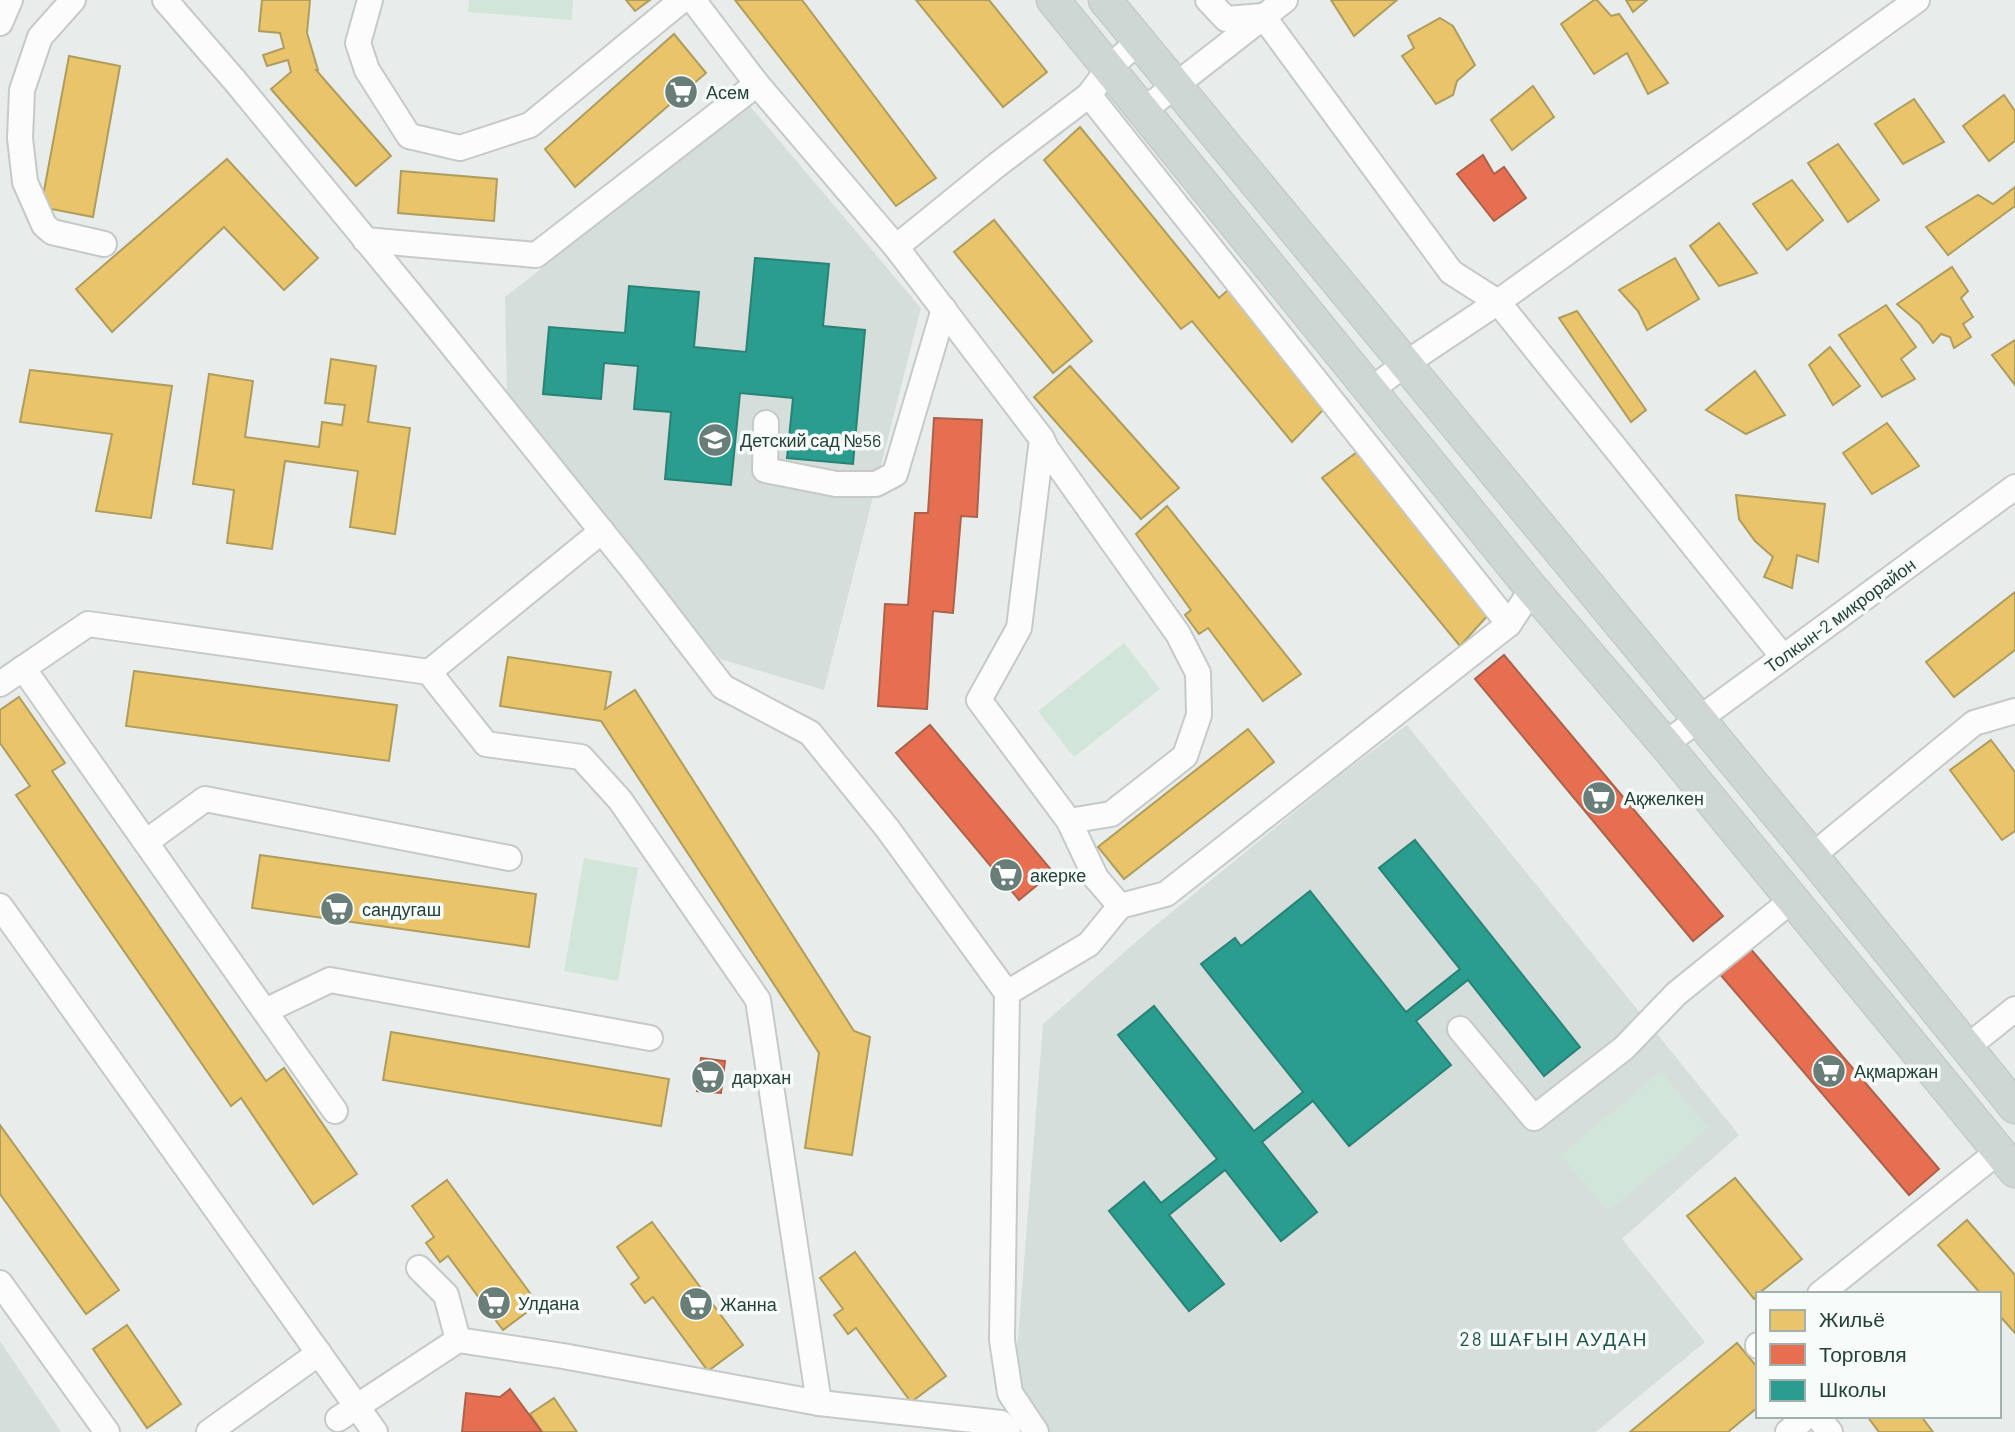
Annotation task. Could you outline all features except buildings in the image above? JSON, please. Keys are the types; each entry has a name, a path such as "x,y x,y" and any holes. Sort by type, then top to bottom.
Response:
{"main road":[{"path":"1053,0 1532,589 1665,744 2007,1161"},
{"path":"1105,0 1812,856 2015,1107"}],"street":[{"path":"0,23 10,0"},
{"path":"73,0 40,37 22,90 20,138 25,182 44,225 52,232 104,244"},
{"path":"165,0 236,82 602,531 723,687 810,733 887,828 1007,993 1002,1340 1010,1392 1036,1432"},
{"path":"370,0 358,43 367,70 409,136 460,148 530,125 682,0"},
{"path":"693,0 757,84 896,247 1042,439 1178,634 1198,673 1199,715 1185,756 1111,814 1069,821"},
{"path":"1208,0 1226,19 1263,16"},
{"path":"1144,110 1285,0"},
{"path":"1371,390 1498,302 1917,0"},
{"path":"1263,16 1451,272 1498,302 1783,657"},
{"path":"896,247 997,164 1089,95 1109,68 1139,41"},
{"path":"365,240 536,255 757,84"},
{"path":"1089,95 1508,624"},
{"path":"766,423 765,470 836,484 876,484 895,474 944,309"},
{"path":"1042,439 1019,628 979,700 1069,821 1096,877 1120,906"},
{"name":"Толкын-2 микрорайон","path":"1665,744 2015,486"},
{"path":"429,673 602,531"},
{"path":"1007,993 1089,944 1120,906 1166,894 1508,624 1532,589"},
{"path":"0,684 88,624 429,673 486,744 581,757 620,800 758,999 822,1351 819,1403"},
{"path":"23,668 335,1111"},
{"path":"1812,856 1974,723 2015,711"},
{"path":"146,842 205,799 509,858"},
{"path":"1460,1029 1534,1118 1624,1048 1676,994 1791,900"},
{"path":"0,906 319,1353 347,1412 375,1432"},
{"path":"265,1011 330,980 650,1038"},
{"path":"1966,1048 2015,1009"},
{"path":"1823,1292 2007,1161"},
{"path":"418,1268 446,1295 458,1340"},
{"path":"0,1283 107,1432"},
{"path":"347,1412 458,1340 563,1356 819,1403 1001,1423 1008,1432"},
{"path":"209,1432 319,1353"},
{"path":"1788,1432 1805,1418"},
{"path":"1819,1418 1830,1432"}],"shaded area":[{"name":"Детский сад №56","path":"749,105 921,308 824,690 720,659 507,397 505,297"},
{"path":"1407,725 1739,1135 1622,1239 1705,1342 1596,1432 1048,1432 1014,1388 1043,1024 1146,933 1340,775"},
{"path":"0,1341 61,1432 0,1432"}],"green space":[{"path":"469,0 573,0 572,20 468,12"},
{"path":"1124,643 1160,689 1074,757 1038,711"},
{"path":"584,858 638,868 618,981 564,971"},
{"path":"1661,1072 1708,1128 1608,1211 1561,1155"}],"place":[{"name":"Асем","path":"681,92"},
{"name":"Детский сад №56","path":"715,440"},
{"name":"Ақжелкен","path":"1599,798"},
{"name":"акерке","path":"1006,875"},
{"name":"сандугаш","path":"337,909"},
{"name":"Ақмаржан","path":"1829,1071"},
{"name":"дархан","path":"708,1077"},
{"name":"Улдана","path":"494,1303"},
{"name":"Жанна","path":"696,1304"}],"district":[{"name":"28 ШАҒЫН АУДАН","path":"1554,1338"}]}
